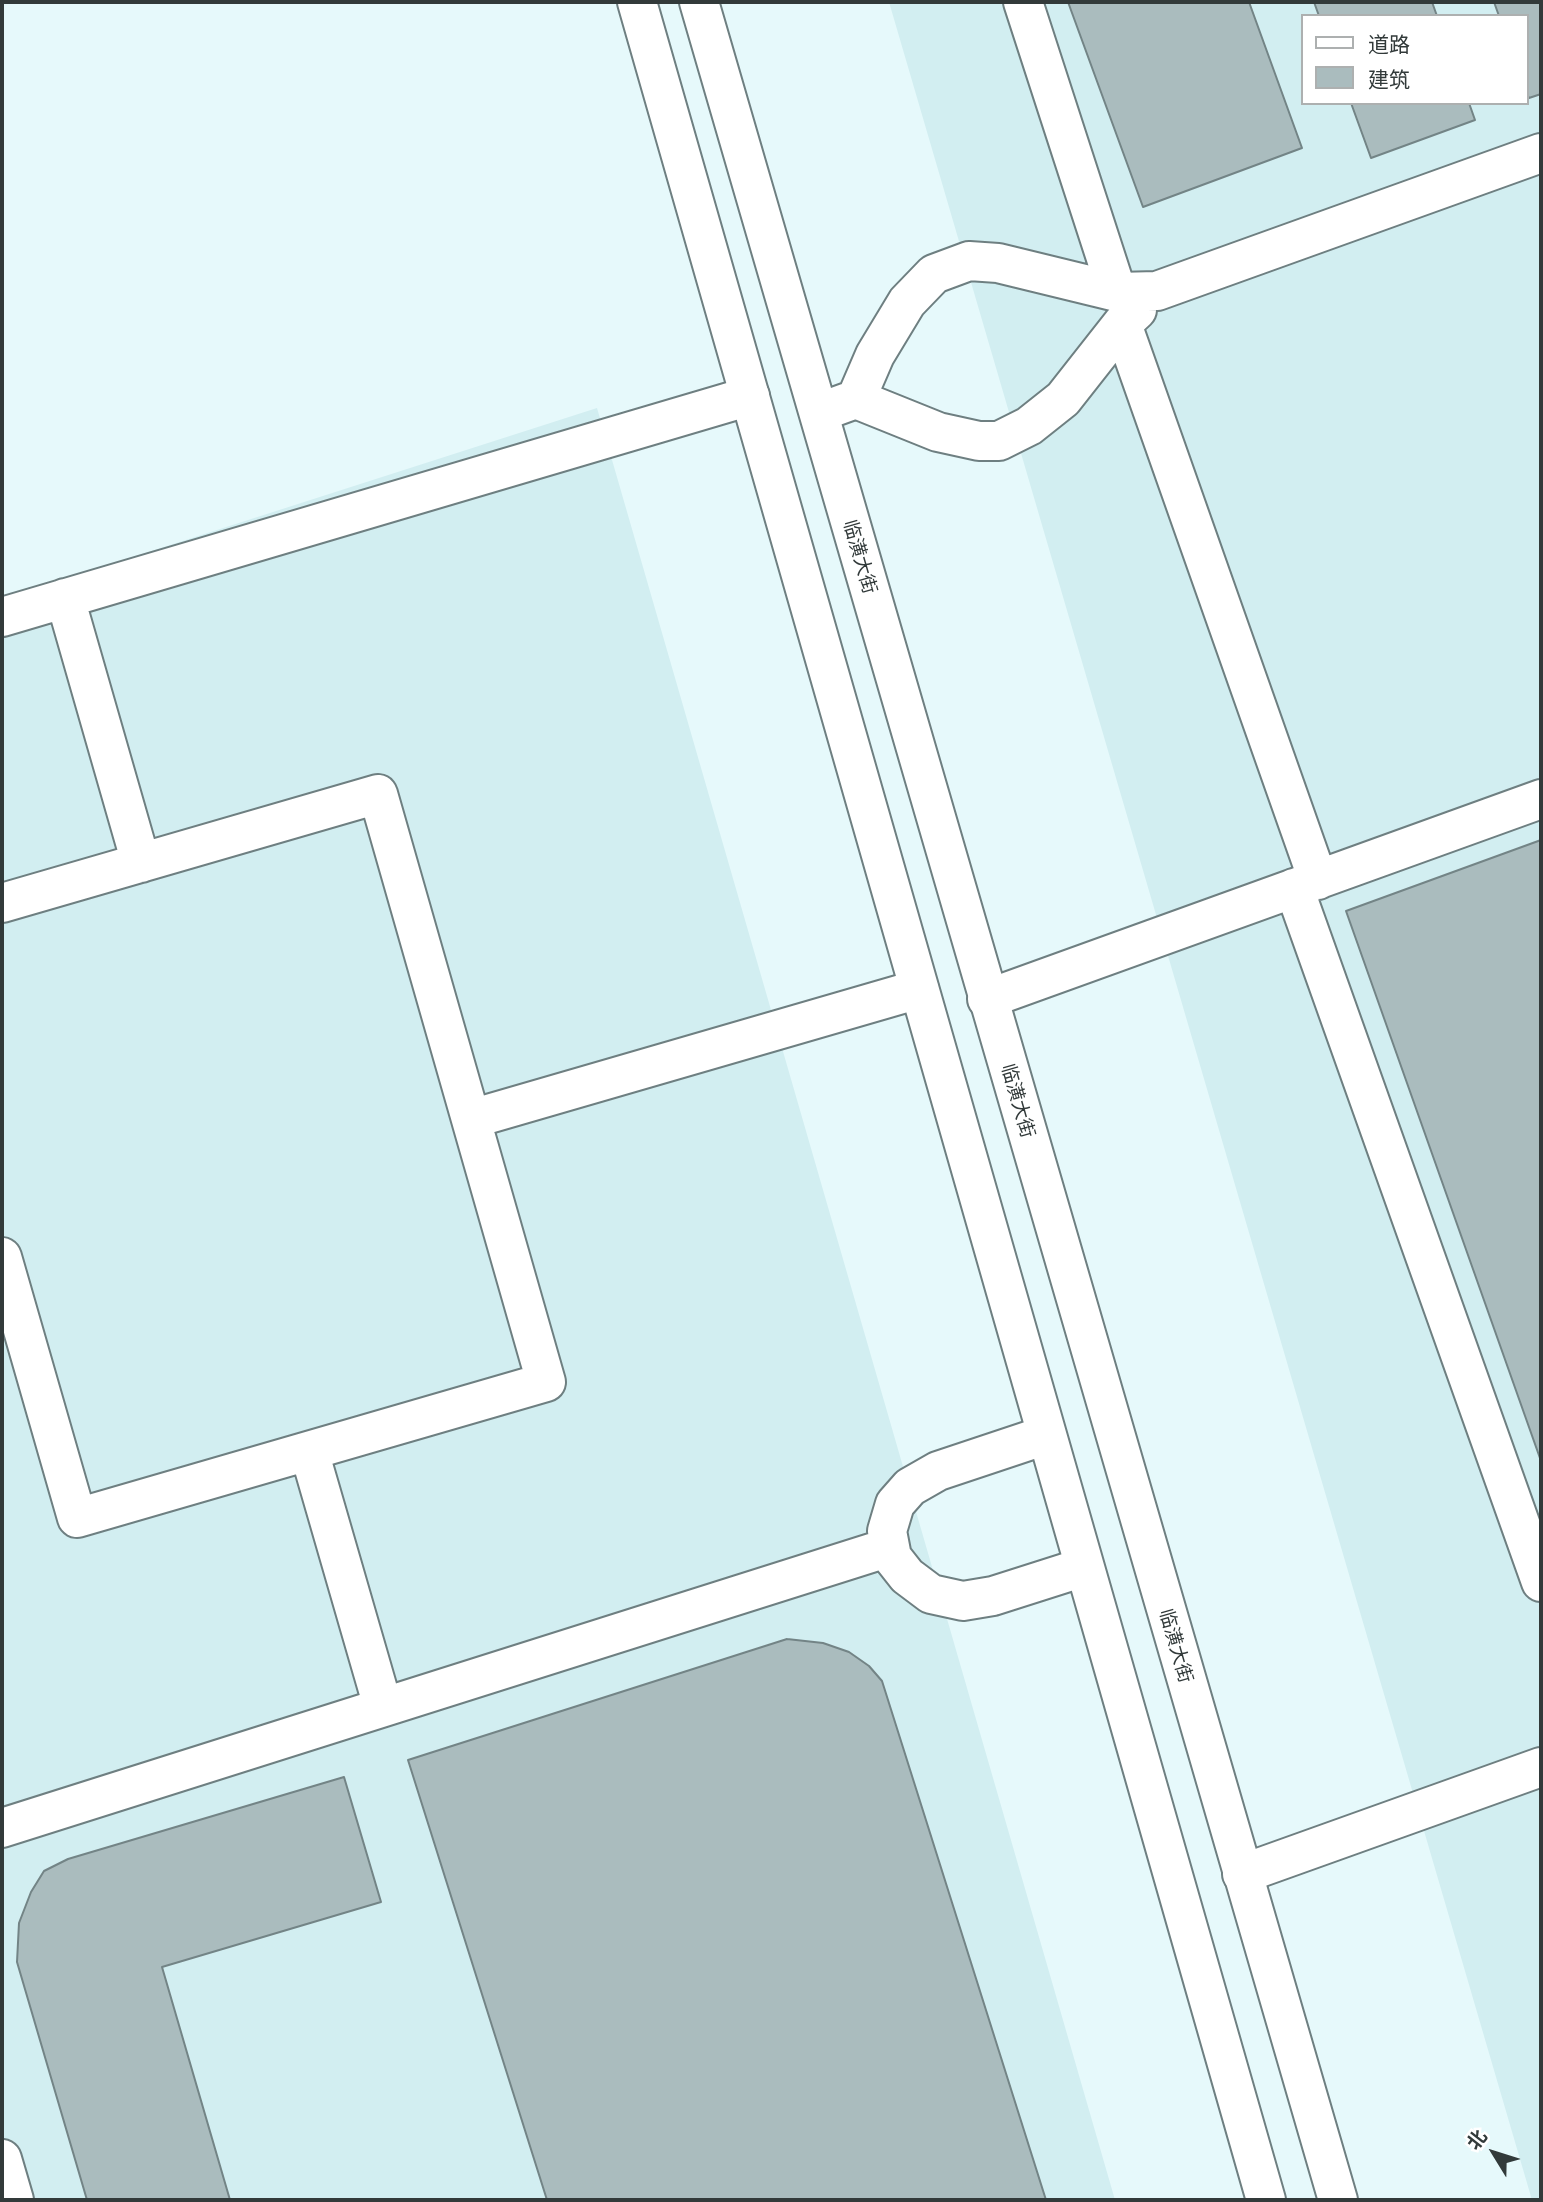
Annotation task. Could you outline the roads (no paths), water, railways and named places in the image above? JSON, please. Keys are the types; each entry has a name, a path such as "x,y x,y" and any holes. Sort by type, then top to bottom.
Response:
{"main road":[{"path":"637,2 1266,2200"},
{"name":"临潢大街","path":"699,2 1338,2200"},
{"path":"1023,2 1306,884 1541,1582"},
{"path":"817,413 856,399 939,432 979,441 999,441 1029,426 1063,399 1119,308 1157,291 1541,153"},
{"path":"856,399 875,355 907,302 934,274 970,261 998,263 1119,308"},
{"path":"2,617 750,397"},
{"path":"65,598 141,863"},
{"path":"2,903 378,794 547,1382 77,1518 2,1257"},
{"path":"987,999 1541,799"},
{"path":"471,1119 919,989"},
{"path":"1046,1435 938,1471 910,1487 895,1504 887,1531 892,1557 907,1576 931,1594 962,1601 993,1596 1084,1566"},
{"path":"309,1451 383,1707"},
{"path":"2,1828 890,1546"},
{"path":"1242,1874 1541,1767"},
{"path":"2,2159 14,2200"}]}
